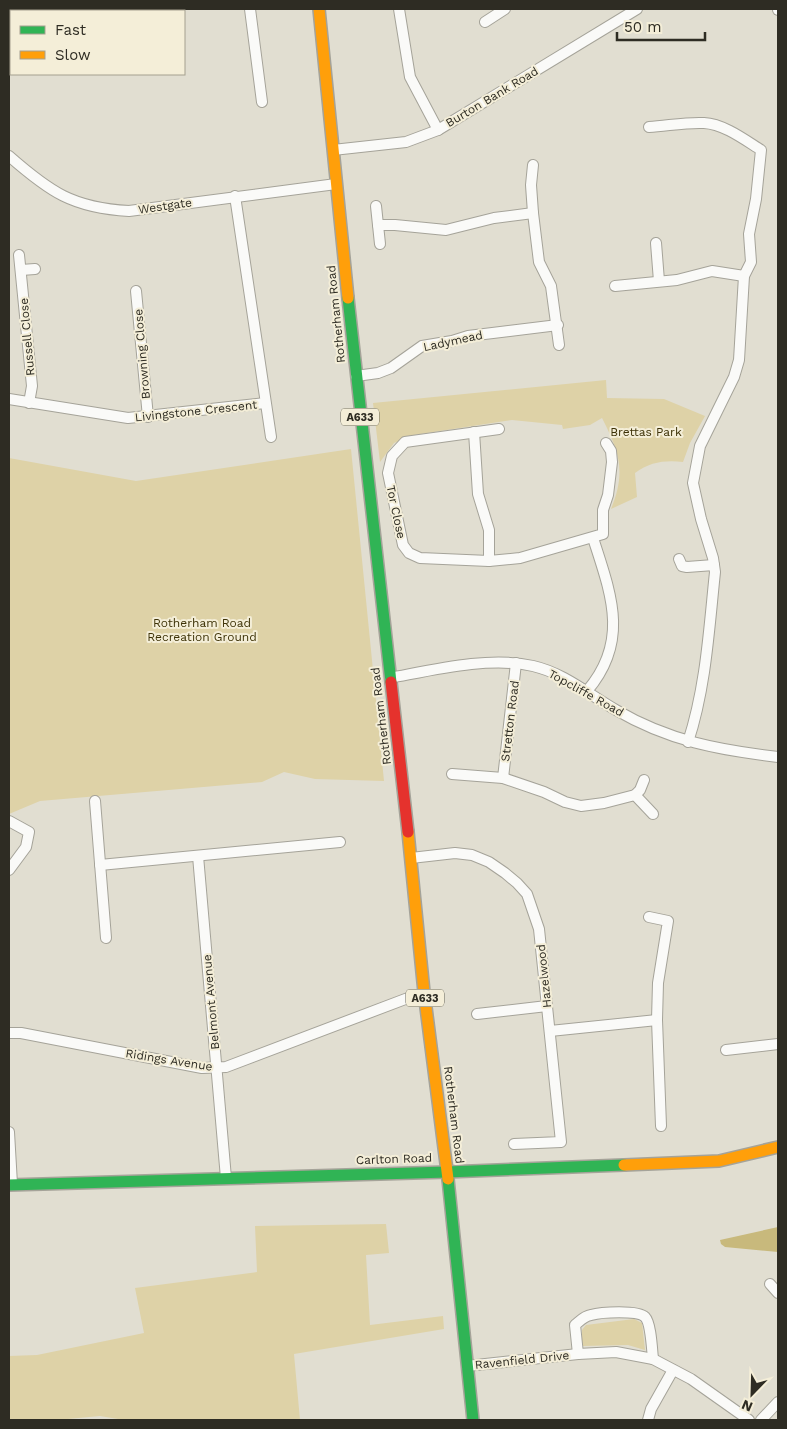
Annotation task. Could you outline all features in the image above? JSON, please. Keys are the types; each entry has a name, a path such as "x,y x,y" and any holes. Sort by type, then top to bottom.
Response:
{"main road":[{"name":"Rotherham Road","path":"319,9 356,376 411,858 424,992 447,1172 472,1420"},
{"name":"Carlton Road","path":"10,1184 447,1172 718,1161 778,1147"}],"street":[{"path":"250,9 262,102"},
{"path":"399,9 410,77 438,130"},
{"path":"485,22 505,9"},
{"name":"Burton Bank Road","path":"333,150 406,142 438,130 637,9"},
{"path":"649,127 705,123 722,128 743,138 761,150 756,199 749,234 751,262 744,276 739,360 734,377 700,446 693,483 715,572 706,662 688,742"},
{"name":"Westgate","path":"9,156 51,190 82,204 106,210 129,211 336,184"},
{"path":"533,165 531,185 539,262 551,286 558,325 559,344"},
{"name":"Livingstone Crescent","path":"235,196 270,438"},
{"path":"376,206 380,244"},
{"path":"378,225 446,230 494,218 533,213"},
{"path":"656,243 659,281"},
{"name":"Russell Close","path":"19,255 32,386 29,403"},
{"path":"21,270 36,268"},
{"path":"616,286 676,280 712,271 744,276"},
{"name":"Browning Close","path":"136,291 148,417"},
{"name":"Ladymead","path":"356,376 378,373 391,368 422,346 468,336 558,325"},
{"name":"Livingstone Crescent","path":"9,399 128,418 265,403"},
{"name":"Tor Close","path":"499,429 405,442 392,456 388,473 403,545 409,553 420,558 490,561 520,558 593,538"},
{"path":"474,432 478,494 489,530 490,561"},
{"path":"587,691 608,661 613,635 614,616 610,589 593,538 603,534 603,510 611,480 611,451 606,443"},
{"path":"679,559 682,566 687,567 714,565"},
{"name":"Topcliffe Road","path":"390,678 468,664 516,663 534,666 557,674 616,710 654,729 688,742 729,751 778,757"},
{"name":"Stretton Road","path":"503,778 516,663"},
{"name":"Stretton Road","path":"452,774 503,778 544,792 564,802 581,806 604,803 635,795"},
{"path":"644,780 640,790 635,795 653,814"},
{"path":"95,801 106,938"},
{"path":"9,821 29,832 26,847 9,870"},
{"path":"100,865 340,842"},
{"name":"Hazelwood","path":"411,858 454,853 472,855 489,862 517,883 527,894 539,929 561,1142 514,1144"},
{"name":"Belmont Avenue","path":"198,856 226,1178"},
{"path":"649,917 668,920 658,983 657,1020 661,1126"},
{"name":"Ridings Avenue","path":"9,1033 21,1033 202,1068 217,1068 226,1067 408,998"},
{"path":"477,1014 547,1006"},
{"path":"550,1031 657,1020"},
{"path":"726,1050 778,1044"},
{"path":"9,1132 10,1184"},
{"path":"770,1284 778,1293"},
{"name":"Ravenfield Drive","path":"578,1354 575,1326 582,1318 591,1315 637,1312 644,1316 648,1322 653,1359"},
{"name":"Ravenfield Drive","path":"467,1366 578,1354 616,1352 653,1359 698,1384 749,1420"},
{"path":"648,1420 651,1409 673,1370"},
{"path":"768,1418 778,1402"}],"green space":[{"name":"Brettas Park","path":"606,380 607,398 664,399 705,416 690,443 683,462 670,461 658,463 641,469 635,473 637,497 611,509 616,496 619,463 617,452 602,418 590,425 563,429 562,425 512,420 414,435 394,443 380,462 373,403"},
{"name":"Rotherham Road Recreation Ground","path":"351,449 384,781 315,779 284,772 262,782 40,801 9,814 9,458 136,481"},
{"path":"386,1224 389,1253 366,1255 370,1325 443,1316 444,1329 294,1354 300,1420 124,1420 100,1416 57,1420 9,1420 9,1356 37,1355 144,1333 135,1288 257,1272 255,1226"},
{"path":"634,1319 642,1323 645,1350 628,1345 582,1346 582,1330 586,1325"}],"shaded area":[{"path":"778,1227 778,1252 725,1247 721,1244 720,1240"}],"traffic: fast":[{"path":"348,298 391,682"},
{"path":"9,1185 624,1165"},
{"path":"448,1179 473,1420"}],"traffic: slow":[{"path":"319,9 348,298"},
{"path":"408,832 424,992 448,1179"},
{"path":"624,1165 719,1161 778,1147"}],"traffic: jam":[{"path":"391,682 408,832"}]}
